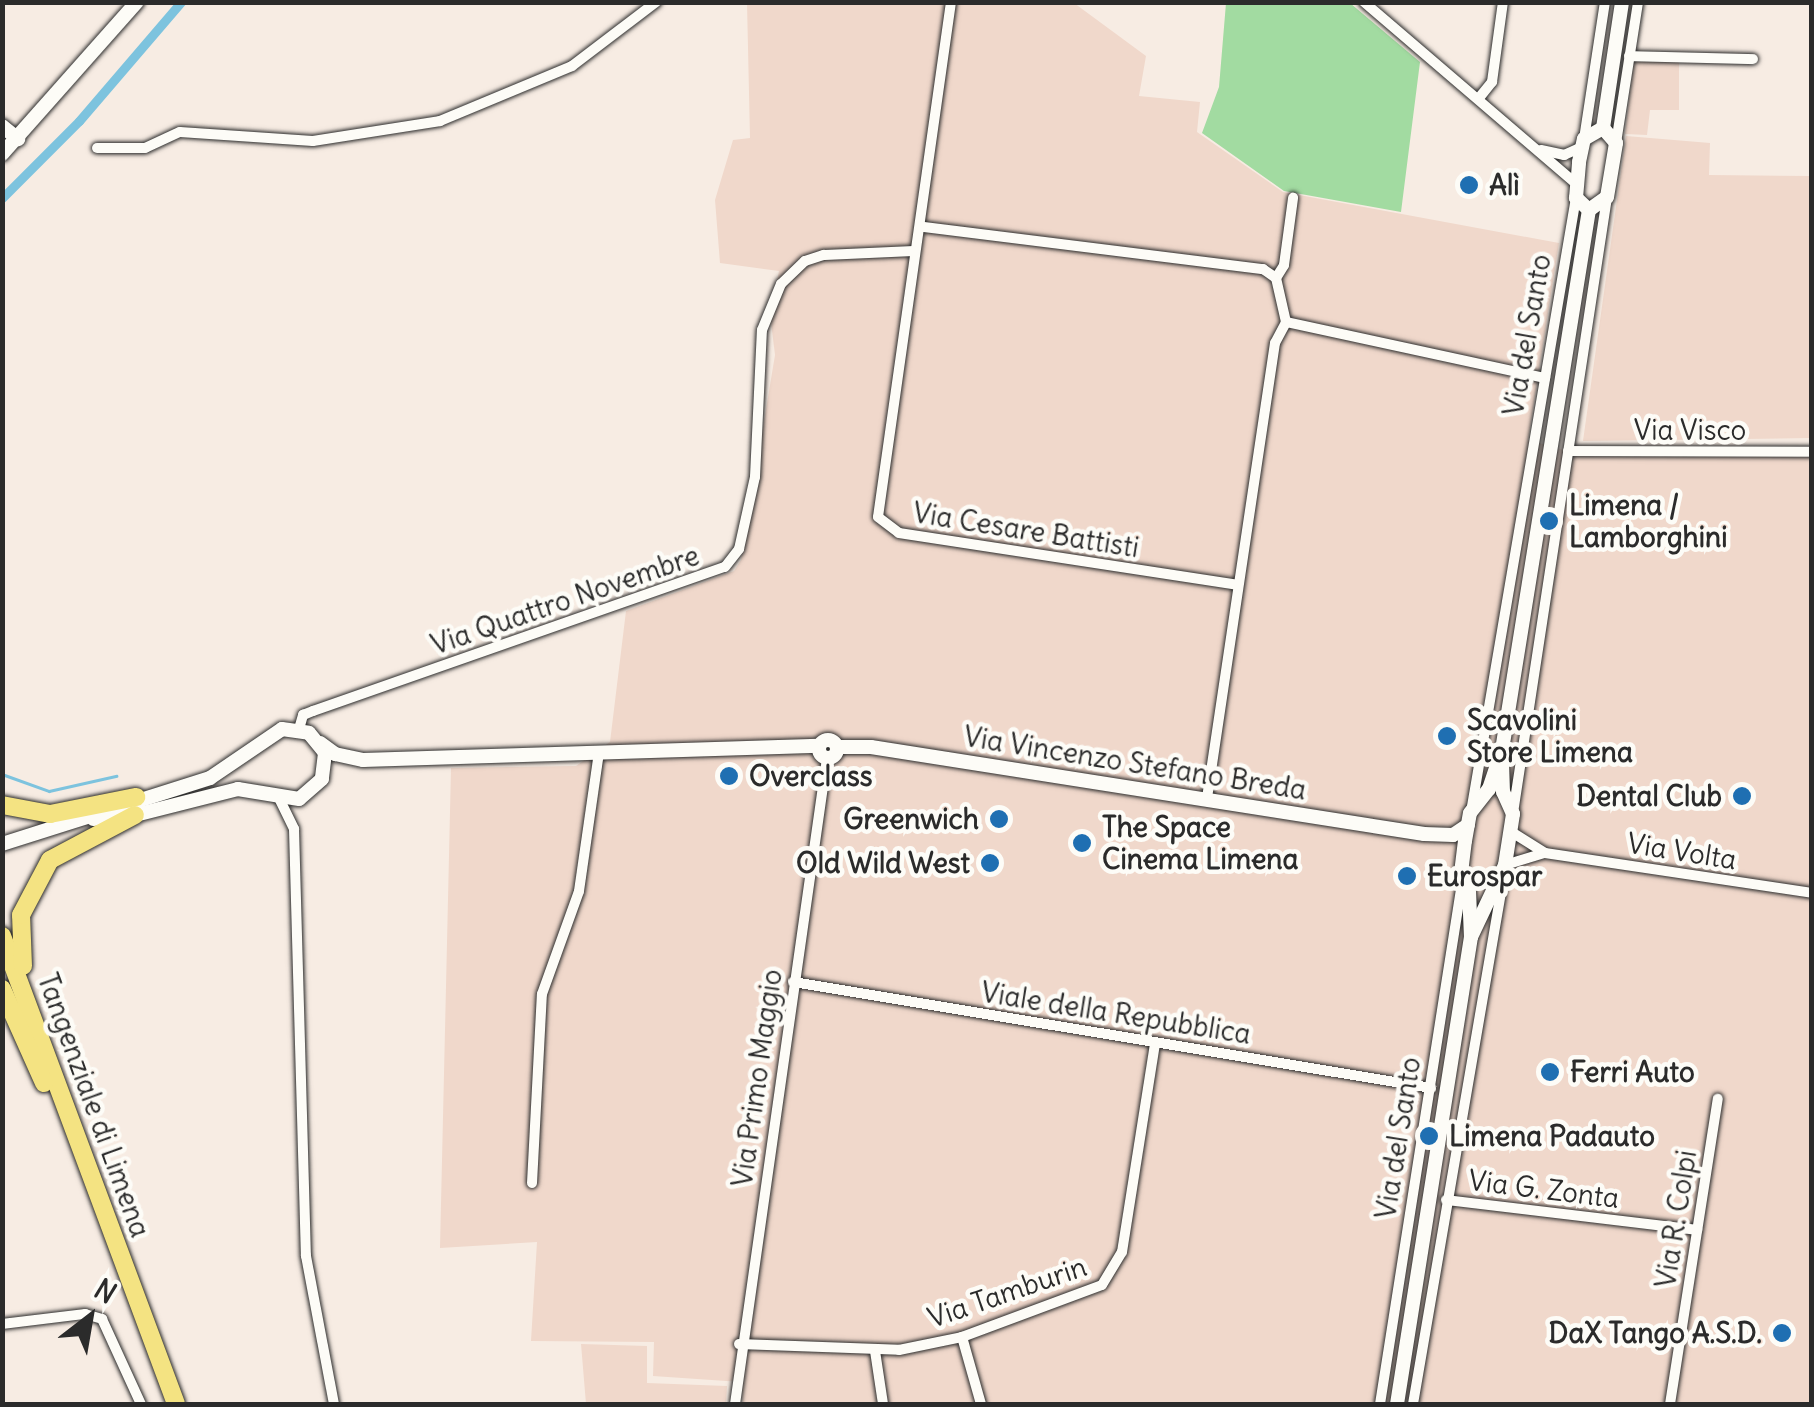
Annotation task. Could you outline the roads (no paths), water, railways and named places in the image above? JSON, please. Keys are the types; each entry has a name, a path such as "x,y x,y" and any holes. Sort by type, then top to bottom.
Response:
{"highway":[{"path":"2,805 50,814 136,806"},
{"path":"46,1058 18,945 20,914 50,860 136,806"},
{"name":"Tangenziale di Limena","path":"2,936 176,1404"},
{"name":"Tangenziale di Limena","path":"2,968 164,1404"},
{"path":"2,989 44,1082"}],"street":[{"path":"2,154 137,2"},
{"path":"97,148 145,148 180,132 313,141 440,121 572,66 656,2"},
{"name":"Via Cesare Battisti","path":"951,2 924,228 914,251 876,504 884,525 899,533 1237,585"},
{"path":"1364,2 1538,148 1589,210"},
{"path":"1479,98 1491,87 1503,2"},
{"name":"Via del Santo","path":"1471,937 1462,862 1485,750 1545,378 1571,272 1576,191 1606,2"},
{"path":"1538,148 1564,155 1602,128 1622,2"},
{"name":"Via del Santo","path":"1509,807 1518,772 1638,2"},
{"path":"1629,56 1753,59"},
{"path":"2,126 18,138"},
{"path":"1602,128 1616,143"},
{"path":"1502,750 1544,483 1571,272 1589,210 1606,197"},
{"path":"1207,798 1275,343 1286,322 1276,278 1284,265 1293,198"},
{"path":"924,228 1250,268 1276,278"},
{"name":"Via Quattro Novembre","path":"299,729 303,715 725,568 738,550 755,478 762,330 772,299 806,261 914,251"},
{"path":"1286,322 1545,378"},
{"name":"Via Visco","path":"1568,451 1812,452"},
{"path":"1528,481 1544,483"},
{"path":"2,844 136,806 210,778 277,731 299,729"},
{"name":"Via Vincenzo Stefano Breda","path":"299,729 335,754 362,760 598,752 828,751 1207,798 1424,834 1453,835 1469,819"},
{"path":"320,742 326,768 322,780"},
{"name":"Via del Santo","path":"1469,819 1502,750"},
{"name":"Via del Santo","path":"1413,1404 1415,1344 1446,1200 1510,831 1502,750"},
{"name":"Via Primo Maggio","path":"735,1404 739,1344 828,751"},
{"path":"532,1184 542,994 579,891 598,752"},
{"name":"Via Vincenzo Stefano Breda","path":"307,795 322,780 362,760"},
{"path":"136,806 238,788 278,796 307,795 294,828 306,1256 334,1404"},
{"path":"278,796 294,828"},
{"path":"1482,797 1509,807"},
{"path":"1510,831 1545,853"},
{"name":"Via Vincenzo Stefano Breda","path":"1424,834 1451,845 1462,862"},
{"path":"1505,865 1545,853"},
{"name":"Via Volta","path":"1545,853 1812,894"},
{"path":"1397,1404 1415,1344 1471,937 1487,896 1502,882"},
{"path":"1465,886 1487,896"},
{"name":"Via del Santo","path":"1380,1404 1465,886"},
{"name":"Viale della Repubblica","path":"794,982 1431,1088"},
{"name":"Via Tamburin","path":"739,1344 875,1350 962,1337 1094,1290 1112,1272 1122,1252 1155,1044"},
{"path":"1452,1062 1470,1065"},
{"name":"Via R. Colpi","path":"1670,1404 1718,1099"},
{"name":"Via G. Zonta","path":"1446,1200 1698,1230"},
{"path":"2,1324 86,1314 102,1319 141,1404"},
{"path":"962,1337 981,1404"},
{"path":"875,1350 883,1404"}],"waterway":[{"path":"2,198 79,121 181,2"},
{"path":"2,774 49,791 116,776"}],"place":[{"name":"Alì","path":"1469,185"},
{"name":"Limena / Lamborghini","path":"1549,521"},
{"name":"Scavolini Store Limena","path":"1447,736"},
{"name":"Overclass","path":"729,776"},
{"name":"Dental Club","path":"1742,796"},
{"name":"Greenwich","path":"999,819"},
{"name":"The Space Cinema Limena","path":"1082,843"},
{"name":"Old Wild West","path":"990,863"},
{"name":"Eurospar","path":"1407,876"},
{"name":"Ferri Auto","path":"1550,1072"},
{"name":"Limena Padauto","path":"1429,1136"},
{"name":"DaX Tango A.S.D.","path":"1782,1333"}]}
